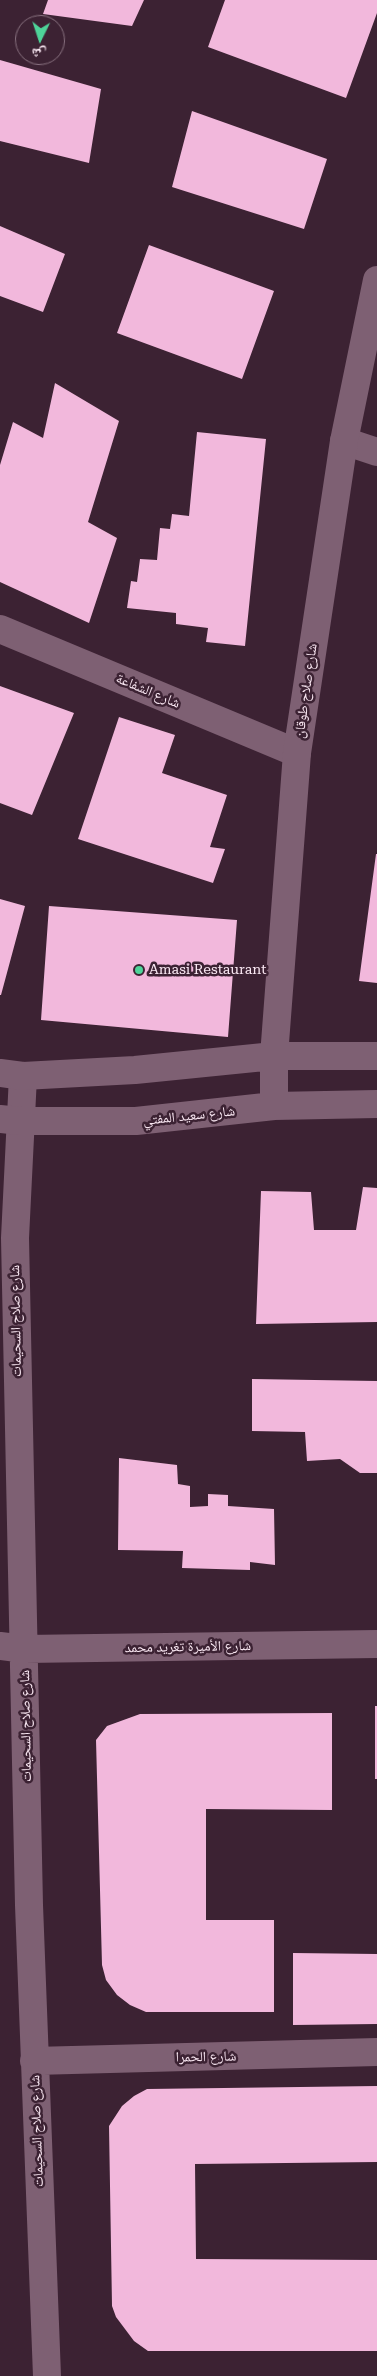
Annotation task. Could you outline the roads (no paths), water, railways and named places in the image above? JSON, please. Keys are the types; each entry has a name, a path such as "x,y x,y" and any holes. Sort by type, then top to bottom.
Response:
{"street":[{"name":"شارع صلاح طوقان","path":"274,1106 274,1056 297,753 344,441 377,280"},
{"path":"344,441 377,452"},
{"name":"شارع الشفاعة","path":"0,629 297,753"},
{"path":"12,1074 135,1070 274,1056 377,1056"},
{"name":"شارع صلاح السحيمات","path":"12,1074 10,1120 15,1238 19,1494 13,1648 29,1905 47,2376"},
{"name":"شارع سعيد المفتي","path":"10,1120 136,1122 274,1106 377,1104"},
{"name":"شارع الأميرة تغريد محمد","path":"13,1648 377,1644"},
{"name":"شارع الحمرا","path":"34,2061 377,2052"}],"place":[{"name":"Amasi Restaurant","path":"139,970"}]}
